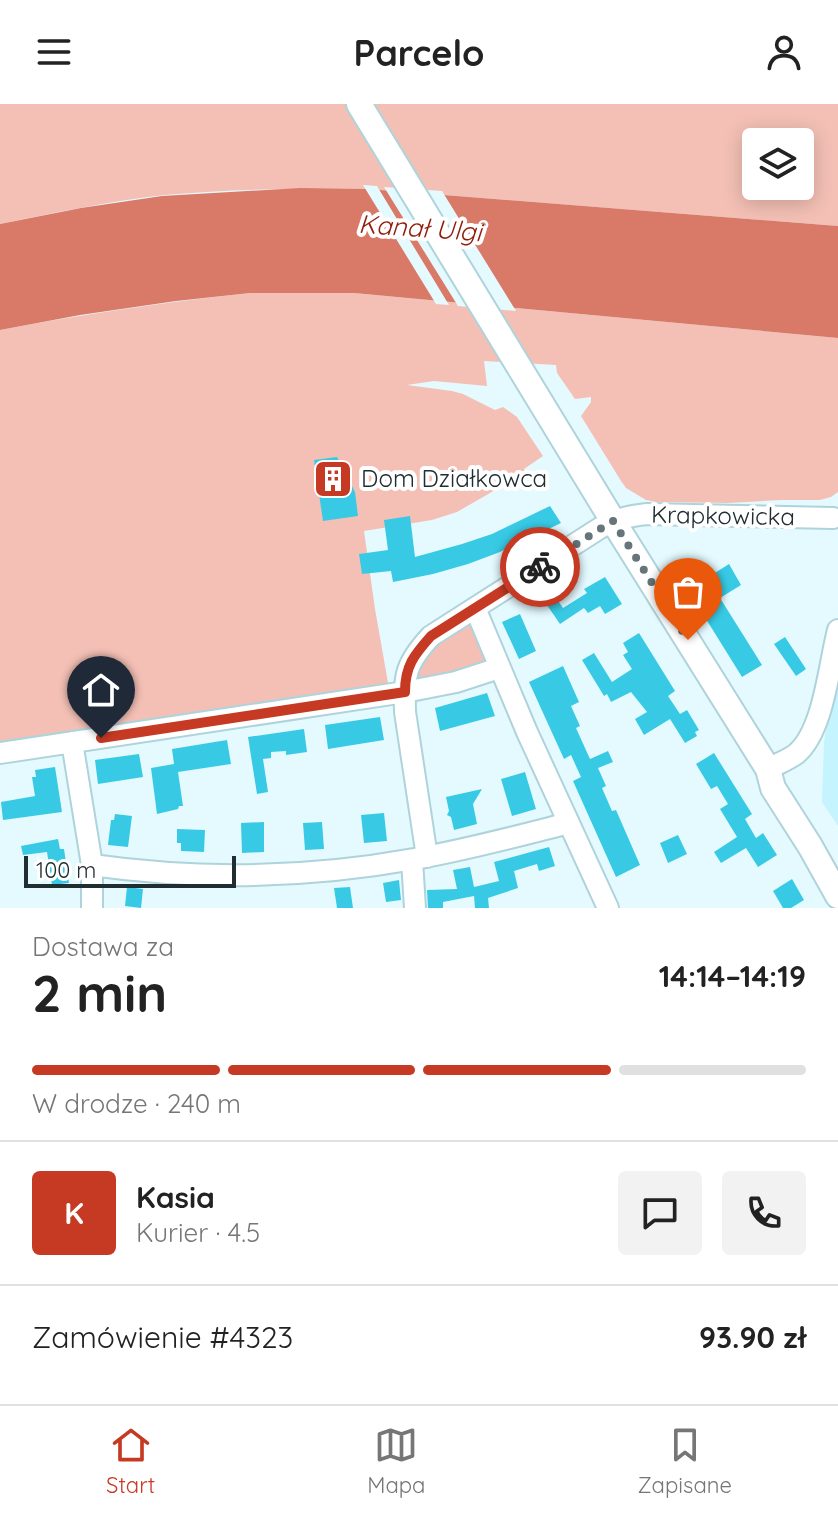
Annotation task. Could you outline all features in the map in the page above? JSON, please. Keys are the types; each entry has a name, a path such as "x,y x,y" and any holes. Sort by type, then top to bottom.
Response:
{"main road":[{"path":"360,104 613,521 768,769 773,788 838,896"},
{"path":"768,769 786,783 838,866"}],"street":[{"name":"Krapkowicka","path":"613,521 647,514 836,518"},
{"path":"415,908 419,858 405,712 405,677 409,664 431,636 613,521"},
{"path":"475,608 608,908"},
{"path":"768,769 791,745 814,728 838,630"},
{"path":"0,753 405,692 456,682 499,668"},
{"path":"72,742 92,865 92,908"},
{"path":"92,865 229,875 323,870 419,858 569,823"}],"shaded area":[{"path":"0,104 838,104 838,226 368,189 241,190 165,195 0,224"},
{"path":"250,293 354,293 838,338 838,492 820,500 728,503 646,500 626,488 581,416 591,397 575,399 557,373 556,365 484,361 487,386 434,381 407,385 463,394 495,410 503,407 517,417 543,456 524,469 525,473 457,512 432,520 364,531 390,694 0,753 0,330 125,309"},
{"path":"475,608 499,668 405,692 409,664"},
{"path":"838,663 838,826 822,802 824,742"}],"water":[{"name":"Kanał Ulgi","path":"300,188 368,189 838,226 838,338 354,293 250,293 80,315 0,330 0,224 162,196"}],"pier":[{"path":"363,185 377,186 449,305 436,304"},
{"path":"384,187 442,191 516,311 458,306"}],"building":[{"name":"Dom Działkowca","path":"337,457 355,492 358,516 323,521 314,460"},
{"path":"550,506 561,523 468,564 393,582 391,571 362,574 359,554 388,550 384,520 410,516 415,557 492,534"},
{"path":"729,564 741,585 720,598 762,665 742,677 688,590"},
{"path":"605,577 622,604 605,614 600,606 588,613 584,608 560,624 536,589 546,583 563,608 587,593 584,589"},
{"path":"520,614 536,651 519,659 502,622"},
{"path":"639,633 675,691 668,696 680,714 687,710 699,730 695,732 697,736 685,743 670,719 644,735 635,719 647,712 631,692 611,702 582,660 594,653 612,682 632,669 623,655 628,652 623,643"},
{"path":"785,637 806,669 796,676 774,644"},
{"path":"563,666 579,702 571,706 580,726 576,728 590,759 608,751 613,762 598,768 606,786 602,788 612,811 616,810 640,865 616,877 573,781 581,777 571,755 564,759 529,682"},
{"path":"487,693 495,716 440,731 435,708"},
{"path":"380,717 384,740 328,749 325,725"},
{"path":"304,729 307,752 286,755 286,751 271,752 271,758 263,759 268,792 257,794 248,737"},
{"path":"227,740 231,764 178,772 183,806 157,814 151,768 174,764 172,749"},
{"path":"714,753 752,814 745,819 756,838 763,833 777,855 758,867 746,848 721,863 714,852 737,837 720,809 728,804 717,786 711,789 696,764"},
{"path":"139,754 143,777 98,784 95,760"},
{"path":"55,767 62,812 3,820 1,802 35,796 32,777 36,777 35,770"},
{"path":"525,772 536,809 512,816 501,779"},
{"path":"482,789 473,804 477,824 454,830 451,817 447,815 446,797"},
{"path":"384,813 387,841 364,843 361,815"},
{"path":"115,814 132,816 128,847 108,845 111,820 114,820"},
{"path":"264,822 264,852 242,853 241,823"},
{"path":"322,822 324,849 305,850 303,823"},
{"path":"177,829 205,830 204,852 181,851 181,843 177,843"},
{"path":"678,835 687,854 668,863 660,843"},
{"path":"58,839 60,849 64,849 69,883 52,885 47,852 23,855 21,846"},
{"path":"549,847 555,866 539,871 537,864 514,871 518,888 488,898 489,908 475,908 474,896 443,902 443,908 428,908 427,890 457,889 453,870 470,867 474,887 499,881 494,862"},
{"path":"792,879 804,900 791,908 783,908 773,891"},
{"path":"399,880 401,900 386,902 383,883"},
{"path":"127,887 143,889 141,908 125,906"},
{"path":"350,887 353,908 337,908 334,888"}],"way so far":[{"path":"540,567 613,521 688,640"}],"place":[{"name":"Dom Działkowca","path":"333,479"}],"route":[{"path":"101,738 405,692 409,664 431,636 540,567"}]}
